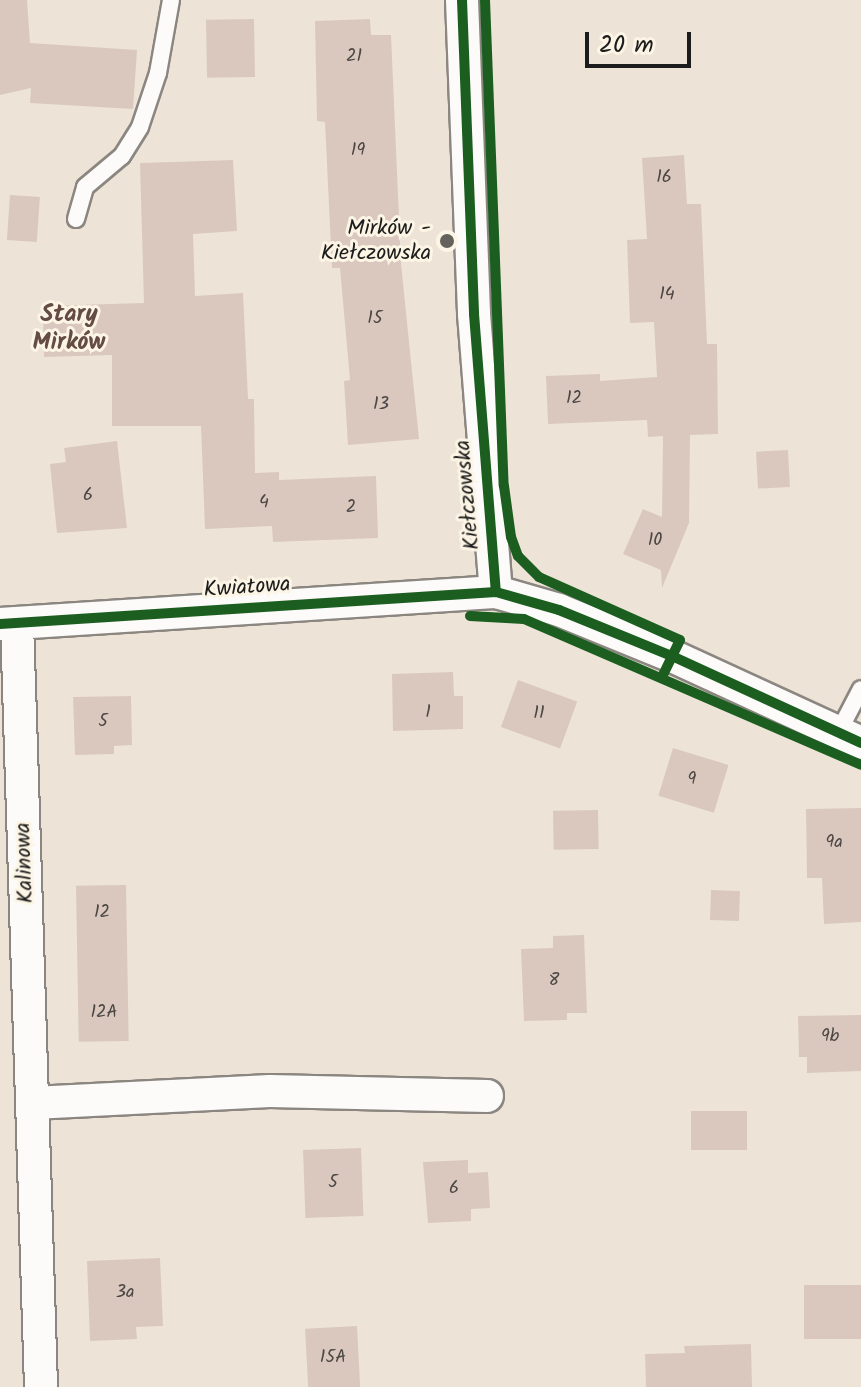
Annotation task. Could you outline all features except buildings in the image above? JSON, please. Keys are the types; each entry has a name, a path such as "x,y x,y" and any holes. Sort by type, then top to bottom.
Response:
{"street":[{"name":"Kiełczowska","path":"462,0 474,314 496,592"},
{"name":"Kwiatowa","path":"8,624 496,592"},
{"path":"496,592 587,622 850,737"},
{"name":"Kalinowa","path":"8,624 33,1103 41,1387"},
{"path":"33,1103 270,1091 487,1096"}],"lane":[{"path":"76,219 85,187 122,156 140,127 158,73 171,0"},
{"path":"850,737 861,689"}],"cycle path":[{"path":"462,0 474,314 496,592"},
{"path":"485,0 504,486 511,537 518,556 539,577 680,640 662,677"},
{"path":"0,624 496,592 559,610 672,656 861,743"},
{"path":"470,616 524,619 861,765"}],"place":[{"name":"Mirków - Kiełczowska","path":"447,241"}],"district":[{"name":"Stary Mirków","path":"69,329"}]}
